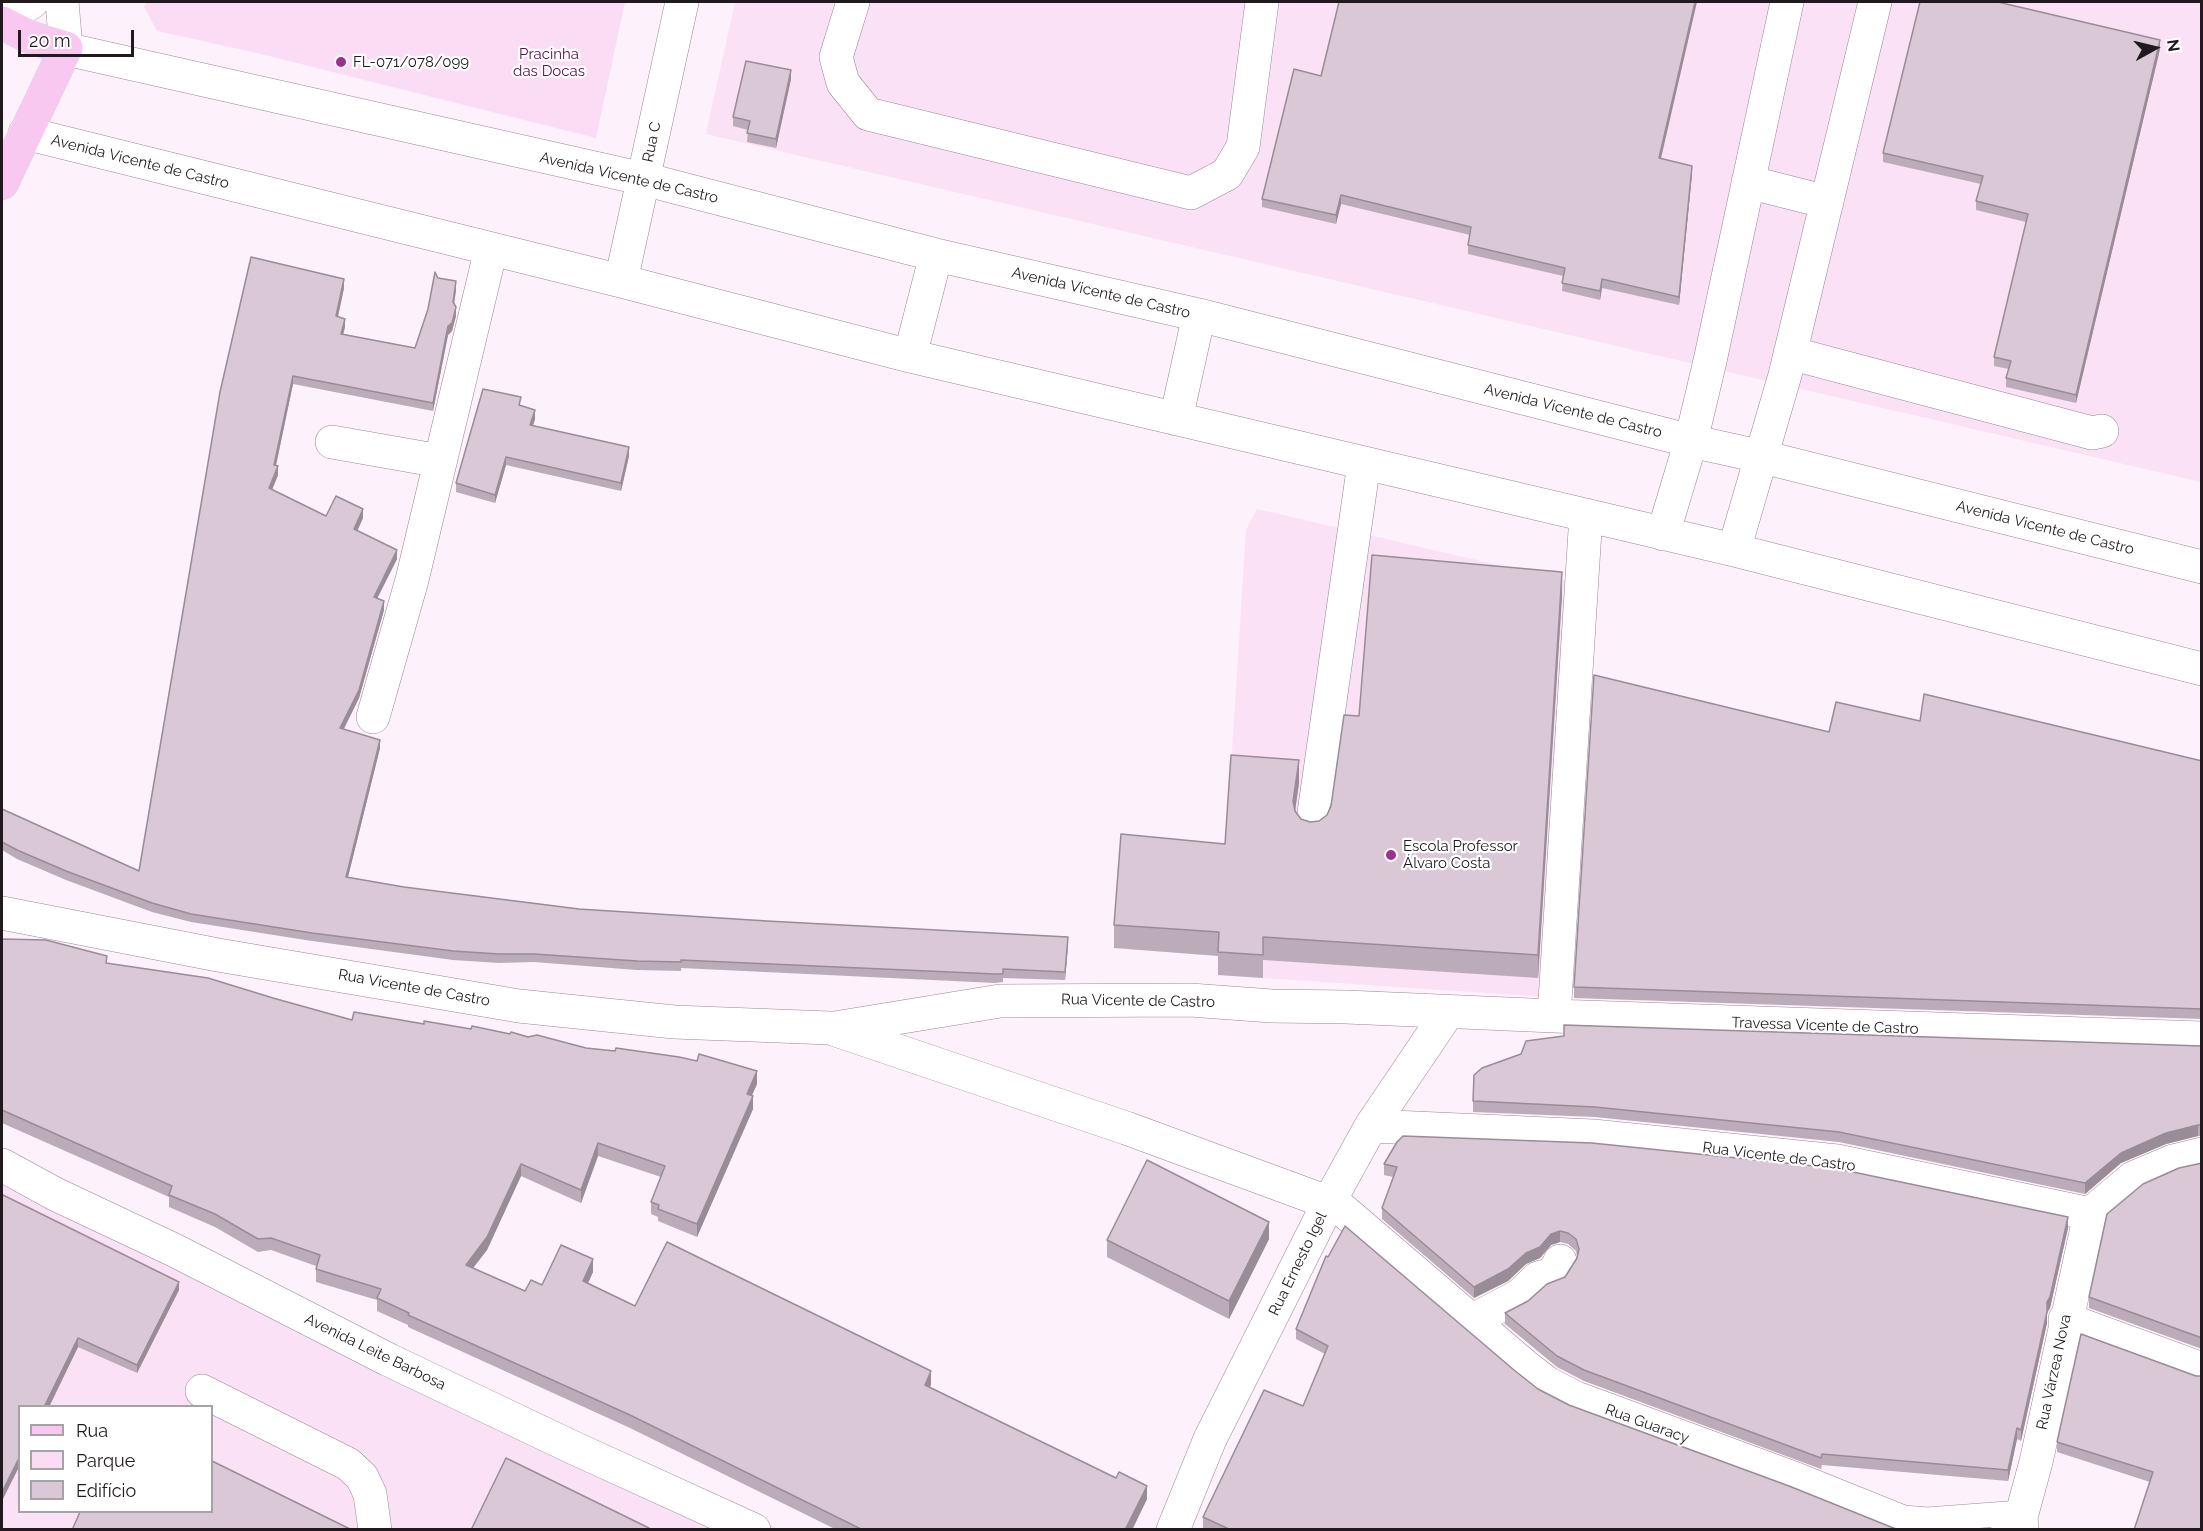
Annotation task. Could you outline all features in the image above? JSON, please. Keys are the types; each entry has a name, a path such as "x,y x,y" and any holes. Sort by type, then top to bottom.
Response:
{"main road":[{"name":"Avenida Vicente de Castro","path":"2,22 32,38 66,48"},
{"path":"2,183 13,130 66,48"}],"street":[{"path":"2,22 32,2"},
{"path":"62,2 66,48"},
{"name":"Rua C","path":"621,281 682,2"},
{"path":"853,2 836,57 843,84 868,114 1191,193 1227,174 1243,147 1262,2"},
{"path":"1663,534 1691,441 1710,361 1787,2"},
{"path":"1734,550 1790,353 1875,2"},
{"name":"Avenida Vicente de Castro","path":"66,48 644,179 936,255 1199,315 1691,441 2202,567"},
{"name":"Avenida Vicente de Castro","path":"13,130 621,281 910,356 1734,550 2202,669"},
{"path":"1748,182 1827,202"},
{"path":"373,717 412,580 491,249"},
{"path":"910,356 936,255"},
{"path":"1176,419 1199,315"},
{"path":"1790,353 2092,433 2102,431"},
{"path":"332,442 440,461"},
{"path":"1312,827 1364,463"},
{"path":"1554,1016 1586,515"},
{"name":"Rua Vicente de Castro","path":"2,913 218,955 519,1006 674,1022 830,1028 1000,1001 1190,1000 1272,1006 1448,1012"},
{"name":"Travessa Vicente de Castro","path":"1448,1012 2202,1038"},
{"name":"Rua Ernesto Igel","path":"1173,1530 1210,1439 1329,1203 1371,1126 1448,1012"},
{"name":"Rua Vicente de Castro","path":"830,1028 1126,1128 1329,1203"},
{"name":"Rua Vicente de Castro","path":"1371,1126 1593,1136 1837,1161 2090,1214"},
{"path":"2090,1214 2133,1178 2173,1161 2202,1154"},
{"name":"Avenida Leite Barbosa","path":"2,1165 55,1194 184,1256 399,1365 754,1530"},
{"name":"Rua Guaracy","path":"1329,1203 1338,1206 1546,1383 1576,1398 1796,1479 1903,1522 2021,1523"},
{"name":"Rua Várzea Nova","path":"2021,1523 2090,1214"},
{"path":"1473,1320 1520,1296 1538,1278 1552,1274 1560,1261"},
{"path":"2065,1319 2202,1369"},
{"path":"202,1390 348,1464 362,1477 370,1494 375,1530"}],"shaded area":[{"path":"735,2 2201,2 2201,482 706,134"},
{"name":"Escola Professor Álvaro Costa","path":"1257,509 1575,583 1546,997 1218,975 1246,530"},
{"path":"2,1148 518,1406 779,1529 2,1529"}],"green space":[{"name":"Pracinha das Docas","path":"146,2 625,2 596,138 257,53 157,31 144,7"}],"building":[{"path":"1339,2 1695,2 1659,158 1692,166 1679,297 1602,279 1600,291 1562,283 1565,268 1468,245 1471,227 1341,195 1336,215 1262,199 1294,69 1321,76"},
{"path":"1920,2 1998,2 2160,40 2076,395 2006,378 2011,361 1994,357 2028,214 1976,201 1983,176 1883,153"},
{"path":"746,61 791,70 776,139 747,133 750,121 733,117"},
{"path":"251,257 344,279 336,316 345,319 341,334 415,348 428,309 435,272 438,278 456,281 453,302 456,307 452,323 448,326 433,403 293,376 274,465 278,466 269,488 326,516 336,496 363,509 354,529 397,550 374,597 384,601 359,690 340,728 380,740 346,877 404,887 579,909 1068,937 1065,972 1003,969 1003,974 995,974 681,960 681,962 637,961 453,951 312,933 191,914 152,903 66,871 2,842 2,809 139,871 220,392"},
{"path":"483,389 521,397 519,405 535,410 530,425 629,447 621,483 506,457 495,495 456,483"},
{"name":"Escola Professor Álvaro Costa","path":"1372,555 1562,572 1538,955 1263,937 1263,955 1218,952 1219,932 1114,925 1121,834 1225,844 1231,755 1299,760 1293,801 1295,811 1301,819 1310,822 1319,821 1327,815 1331,806 1344,715 1359,716"},
{"path":"1594,675 1829,732 1836,702 1920,721 1924,694 2202,761 2202,1009 1574,987"},
{"path":"2,939 46,940 107,956 106,963 208,978 352,1020 354,1012 424,1024 424,1021 471,1029 472,1026 510,1034 511,1032 528,1037 537,1035 586,1048 615,1051 616,1048 697,1061 699,1054 757,1071 747,1094 753,1096 697,1224 658,1209 659,1205 651,1202 665,1166 598,1143 581,1190 521,1164 487,1237 466,1265 525,1291 531,1280 542,1285 561,1245 593,1259 583,1281 635,1306 667,1242 931,1371 925,1385 1116,1478 1119,1472 1147,1486 1125,1530 863,1530 630,1415 408,1315 409,1313 377,1298 381,1289 316,1269 320,1255 271,1238 258,1239 215,1214 169,1195 172,1186 2,1110"},
{"path":"1564,1025 2202,1046 2202,1125 2166,1133 2121,1153 2085,1183 1839,1132 1595,1107 1473,1101 1474,1075 1482,1068 1521,1054 1526,1041 1564,1036"},
{"path":"1403,1136 1592,1143 1834,1168 2068,1217 2047,1302 2047,1312 2021,1430 2017,1428 2008,1470 1822,1454 1821,1458 1584,1370 1557,1356 1505,1313 1528,1301 1547,1284 1565,1277 1577,1258 1579,1249 1576,1239 1560,1231 1551,1234 1540,1247 1526,1253 1508,1269 1474,1287 1382,1208 1397,1167 1384,1164"},
{"path":"1147,1160 1269,1222 1229,1301 1107,1240"},
{"path":"2202,1163 2202,1338 2089,1297 2107,1214 2143,1184 2179,1168"},
{"path":"3,1195 179,1282 137,1365 78,1338 45,1405 18,1405 18,1460 2,1492"},
{"path":"1345,1226 1538,1389 1569,1405 1902,1530 1231,1530 1203,1517 1264,1390 1303,1406 1328,1346 1296,1329 1326,1256 1328,1257"},
{"path":"2081,1334 2196,1376 2202,1376 2202,1530 2134,1530 2153,1472 2057,1442"},
{"path":"506,1458 649,1528 649,1530 471,1530"},
{"path":"213,1461 350,1529 349,1530 72,1530 80,1513 213,1513"},
{"path":"1989,1528 1999,1530 1964,1530"}],"place":[{"name":"FL-071/078/099","path":"341,62"},
{"name":"Escola Professor Álvaro Costa","path":"1391,855"}]}
